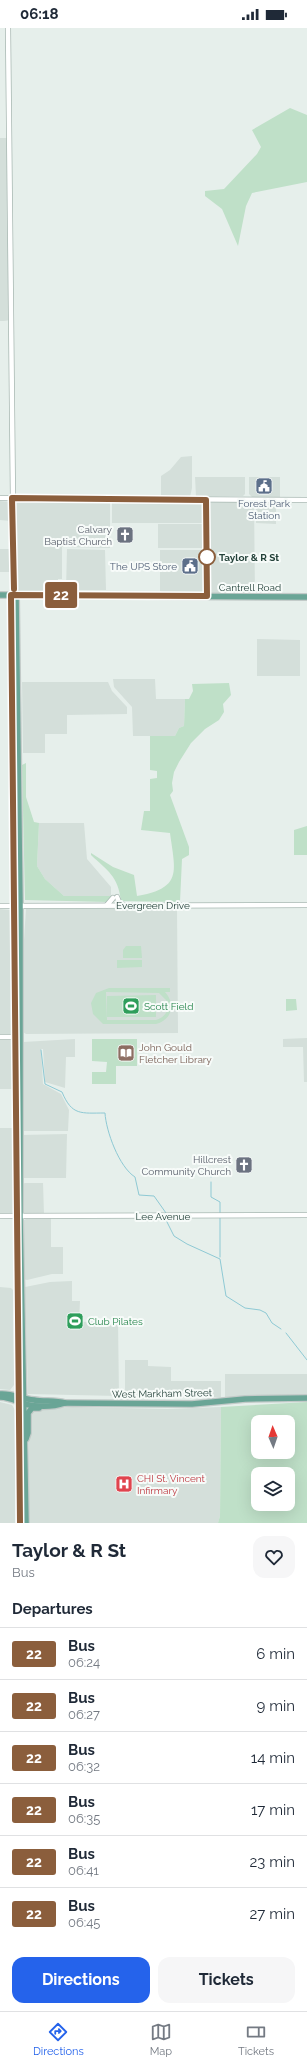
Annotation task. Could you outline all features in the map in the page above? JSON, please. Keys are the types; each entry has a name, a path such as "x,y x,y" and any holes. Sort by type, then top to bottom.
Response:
{"main road":[{"name":"Cantrell Road","path":"0,595 307,596"},
{"path":"14,595 18,906 18,1216 21,1400 24,1443 26,1523"},
{"name":"West Markham Street","path":"0,1394 11,1394 21,1400 57,1406 65,1403"},
{"path":"0,1398 16,1405 19,1417"},
{"name":"West Markham Street","path":"0,1398 65,1403 192,1404 245,1400 307,1398"},
{"path":"20,1523 19,1417 21,1400"},
{"path":"24,1443 28,1433 28,1413 30,1410 34,1408 57,1406"}],"street":[{"path":"8,28 10,306 13,352 12,498 14,595"},
{"path":"0,498 307,500"},
{"path":"107,905 115,898 119,902 126,905"},
{"name":"Evergreen Drive","path":"0,906 307,905"},
{"path":"0,1037 17,1037"},
{"name":"Lee Avenue","path":"0,1216 307,1215"}],"shaded area":[{"path":"0,138 9,138 11,320 4,321 0,321"},
{"path":"192,456 192,488 190,497 161,497 161,476 170,470 181,457"},
{"path":"195,477 245,477 245,494 243,496 196,496"},
{"path":"249,477 280,477 280,497 252,497 249,494"},
{"path":"12,498 110,499 110,548 62,547 62,579 58,579 58,591 16,591"},
{"path":"206,500 254,500 255,596 207,596 207,548 158,548 158,524 206,524"},
{"path":"0,501 10,502 11,521 0,520"},
{"path":"113,501 203,502 204,523 112,523"},
{"path":"258,503 276,503 276,524 256,523 256,505"},
{"path":"0,549 11,549 11,572 0,572"},
{"path":"67,549 105,550 106,590 66,590"},
{"path":"160,550 204,550 204,592 163,593 160,591"},
{"path":"257,639 300,640 300,676 257,676"},
{"path":"113,679 155,679 156,699 185,699 184,726 179,728 175,736 133,736 132,707 114,687"},
{"path":"22,682 108,682 112,691 127,707 127,714 67,715 67,734 45,734 45,753 23,753"},
{"path":"39,823 84,823 87,859 111,887 111,896 64,896 45,879 37,866"},
{"path":"0,909 10,910 11,913 14,1089 0,1089"},
{"path":"26,909 177,909 178,1033 26,1034 23,1032 22,970"},
{"path":"307,1038 307,1082 304,1082 303,1047 283,1047 283,1039"},
{"path":"75,1039 75,1057 66,1057 65,1088 45,1082 43,1049 41,1049 43,1084 61,1094 69,1110 68,1131 24,1131 21,1128 23,1042"},
{"path":"0,1128 16,1128 16,1216 0,1216"},
{"path":"67,1134 66,1178 22,1178 21,1135"},
{"path":"43,1183 44,1214 24,1214 22,1212 22,1184"},
{"path":"51,1218 51,1247 63,1247 63,1274 52,1274 27,1280 23,1279 23,1221 26,1219"},
{"path":"72,1281 72,1301 80,1301 79,1322 118,1321 119,1396 28,1394 25,1287 50,1282"},
{"path":"0,1287 11,1288 13,1290 14,1385 10,1390 0,1389"},
{"path":"125,1360 148,1360 148,1366 171,1367 171,1381 221,1381 221,1397 125,1397"},
{"path":"225,1374 307,1374 307,1395 225,1398"},
{"path":"0,1402 12,1405 15,1410 15,1523 0,1523"},
{"name":"CHI St. Vincent Infirmary","path":"73,1407 167,1409 221,1407 220,1516 218,1523 28,1523 29,1414 36,1409"}],"green space":[{"path":"290,108 307,115 307,182 252,193 246,206 238,246 222,209 205,196 205,191 224,189 257,154 261,147 252,130"},
{"path":"229,683 231,695 223,704 224,712 219,720 205,729 191,743 174,772 172,783 173,791 170,795 189,847 189,855 182,859 180,902 121,901 120,893 115,880 91,855 91,853 113,867 134,875 137,896 152,893 169,883 173,876 174,868 170,833 141,830 144,811 150,811 150,779 157,778 157,771 150,770 150,736 175,736 179,728 184,726 185,699 189,699 193,691 192,684"},
{"path":"26,763 26,797 34,822 39,823 37,866 45,879 64,896 111,896 108,902 25,900 22,765"},
{"path":"307,826 307,855 294,855 294,830"},
{"path":"126,946 141,946 142,958 123,958 123,950"},
{"path":"117,960 142,960 142,967 117,968"},
{"path":"109,988 170,988 170,992 165,992 170,1002 171,1011 166,1019 156,1024 103,1024 93,1014 91,1003 96,993","holes":["106,992 159,993 166,1000 168,1006 165,1015 159,1019 107,1020"]},
{"name":"Scott Field","path":"156,995 156,1017 107,1017 107,996"},
{"path":"286,999 296,999 297,1010 286,1011"},
{"path":"92,1039 137,1039 137,1066 116,1066 116,1084 92,1084 92,1072 106,1072 107,1062 92,1061"},
{"path":"307,1402 307,1523 218,1523 220,1516 221,1407"}],"waterway":[{"path":"41,1050 45,1084 62,1092 66,1100 78,1112 105,1113 114,1148 129,1172 135,1177 139,1195 154,1196 166,1213"},
{"path":"211,1169 211,1177"},
{"path":"211,1182 211,1197 220,1202 220,1213"},
{"path":"220,1218 220,1257"},
{"path":"167,1222 174,1236 187,1244 220,1259 226,1296 245,1308 260,1310 266,1313 272,1323 281,1329"},
{"path":"286,1333 307,1360"}],"bus line":[{"name":"22","path":"14,589 12,498 206,500 207,596 11,595 15,833 16,1228 20,1420 20,1523"}],"place":[{"name":"Forest Park Station","path":"264,486"},
{"name":"Calvary Baptist Church","path":"125,535"},
{"name":"Taylor & R St","path":"207,557"},
{"name":"The UPS Store","path":"190,566"},
{"name":"Scott Field","path":"131,1006"},
{"name":"John Gould Fletcher Library","path":"126,1053"},
{"name":"Hillcrest Community Church","path":"244,1165"},
{"name":"Club Pilates","path":"75,1321"},
{"name":"CHI St. Vincent Infirmary","path":"124,1484"}]}
